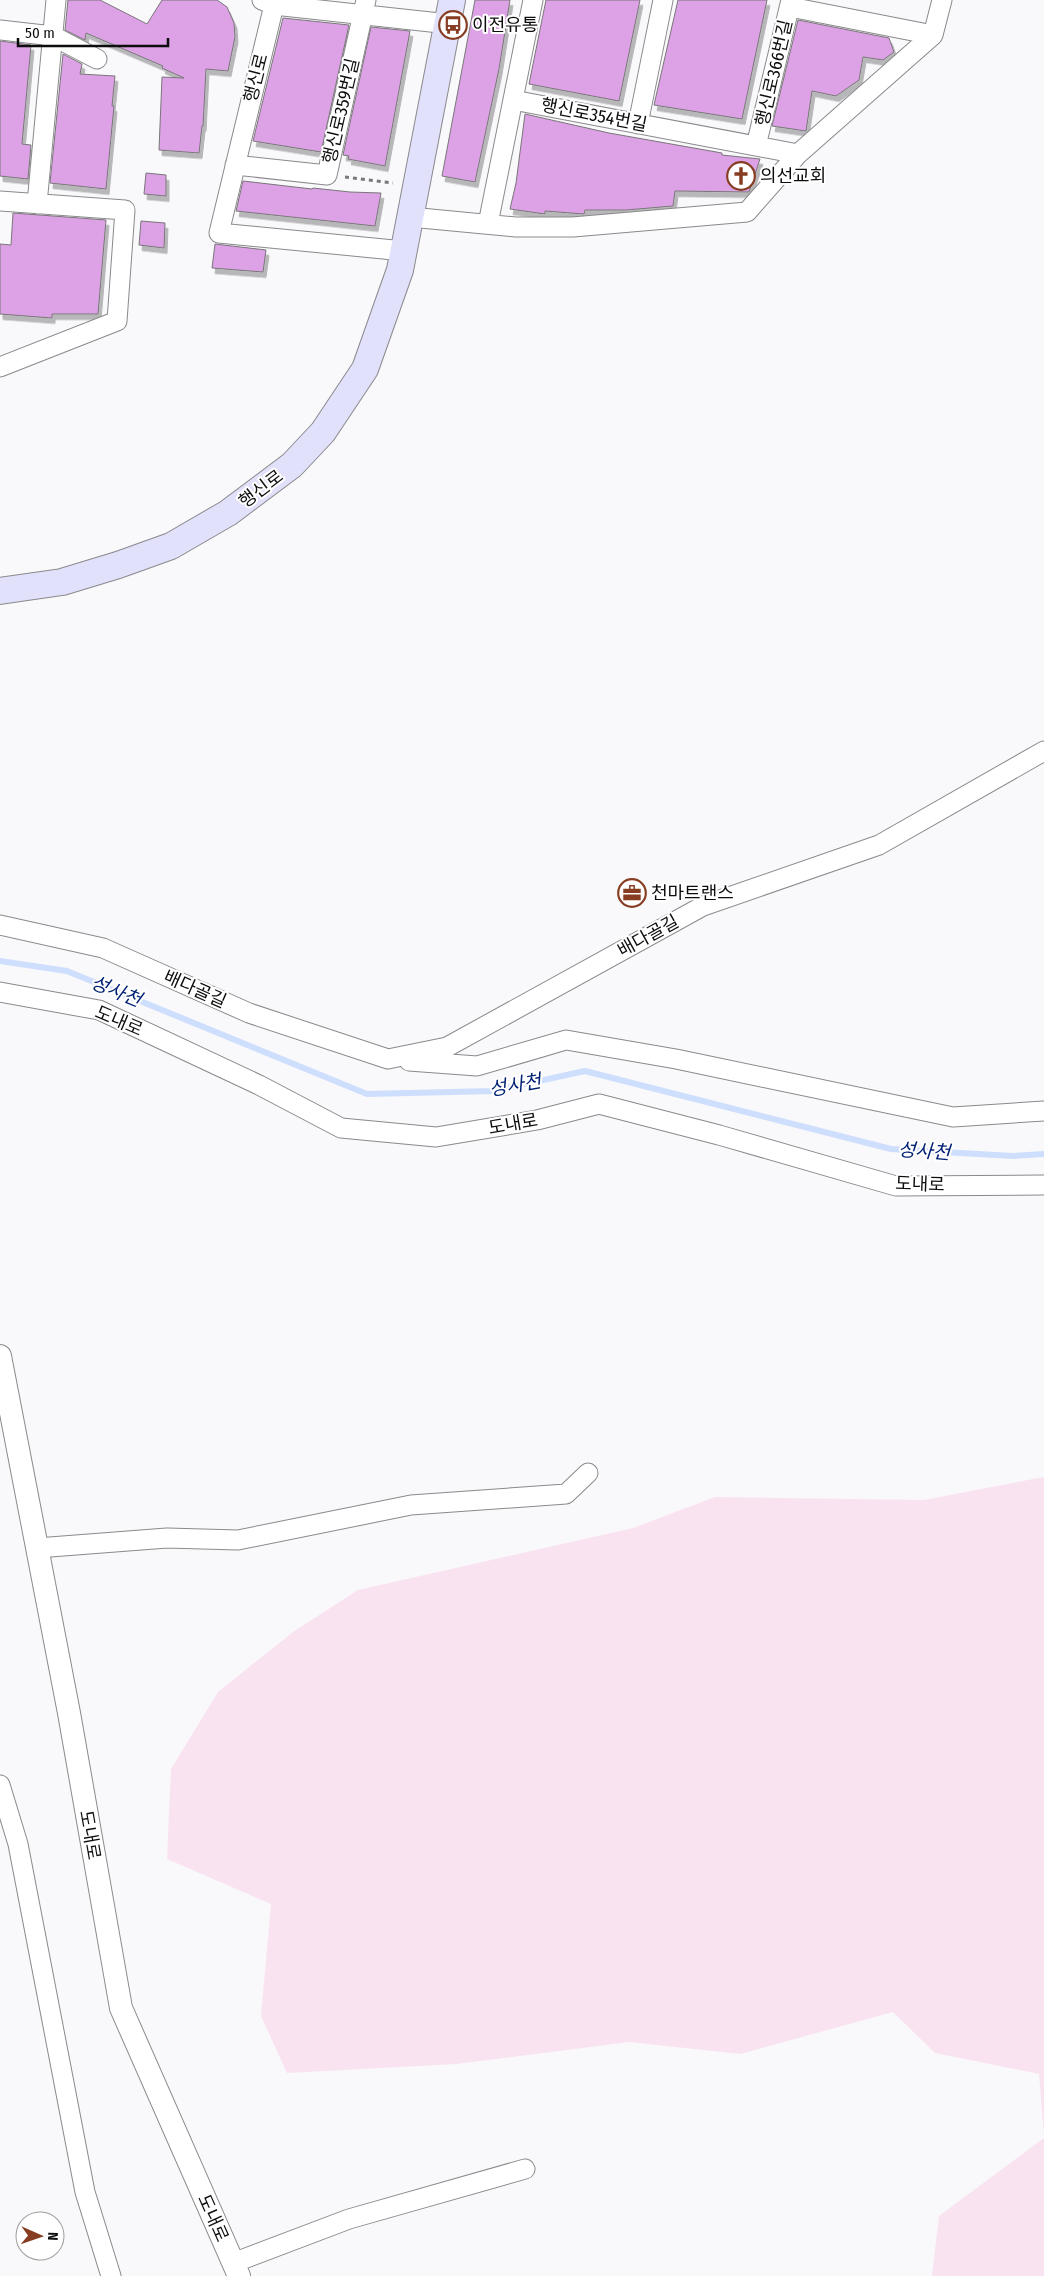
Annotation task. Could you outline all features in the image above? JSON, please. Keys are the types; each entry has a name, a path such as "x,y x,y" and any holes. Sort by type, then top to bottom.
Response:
{"main road":[{"name":"행신로","path":"0,591 62,582 171,546 228,513 292,465 323,432 365,369 400,270 451,12"}],"street":[{"path":"37,204 56,0"},
{"path":"488,224 533,0"},
{"path":"638,124 663,0"},
{"path":"410,217 516,227 573,227 747,212 798,154 933,35 942,0"},
{"path":"268,3 451,12"},
{"name":"행신로","path":"268,3 219,233 404,252"},
{"path":"790,4 933,35"},
{"name":"행신로366번길","path":"756,146 790,4"},
{"name":"행신로359번길","path":"235,165 327,175 364,7"},
{"path":"0,30 53,36 97,59"},
{"name":"행신로354번길","path":"514,100 798,154"},
{"path":"0,200 125,210 117,320 0,367"},
{"name":"배다골길","path":"388,1059 447,1047 703,906 879,845 1044,751"},
{"name":"배다골길","path":"0,925 102,948 249,1013 388,1059 477,1066 566,1040 676,1059 953,1117 1044,1112"},
{"name":"도내로","path":"0,992 99,1010 258,1085 341,1128 436,1137 536,1120 600,1104 719,1135 896,1186 1044,1185"},
{"name":"도내로","path":"1,1368 69,1713 121,2008 236,2270"},
{"path":"37,1548 167,1538 238,1540 411,1505 566,1494 588,1473"},
{"path":"0,1785 18,1844 85,2192 111,2276"},
{"path":"236,2270 349,2219 525,2169"}],"path":[{"path":"327,175 401,184"}],"shaded area":[{"path":"1044,1477 1044,2136 1039,2074 935,2053 893,2012 740,2054 629,2042 456,2064 287,2073 261,2016 271,1904 167,1859 171,1769 218,1692 293,1632 358,1590 633,1528 715,1497 924,1500"},
{"path":"1044,2138 1044,2276 932,2276 939,2216"}],"building":[{"path":"68,0 100,0 147,24 162,0 217,0 227,7 234,23 235,37 228,71 206,69 203,126 199,153 159,150 162,77 184,78 162,68 163,66 86,33 85,40 65,30"},
{"path":"475,0 510,0 499,69 475,182 442,176"},
{"path":"546,0 640,0 619,101 529,84"},
{"path":"678,0 767,0 742,119 654,105"},
{"path":"283,18 349,25 321,152 253,141"},
{"path":"798,20 889,38 894,52 883,60 863,57 859,80 836,96 812,91 806,131 772,126"},
{"path":"371,27 410,31 385,166 348,159 349,156 343,155"},
{"path":"0,41 31,45 22,144 31,145 28,179 0,176"},
{"path":"63,54 82,64 80,74 115,76 106,189 50,183"},
{"path":"525,114 609,133 722,153 722,155 760,159 749,192 675,191 673,206 626,210 585,210 584,214 545,211 545,214 510,209 516,183"},
{"path":"146,173 166,175 166,196 144,194"},
{"path":"243,181 312,189 381,193 375,226 236,211"},
{"path":"13,213 106,220 98,314 52,314 52,318 0,314 0,244 11,245"},
{"path":"141,221 165,223 164,248 139,245"},
{"path":"215,244 266,250 263,272 212,268"}],"waterway":[{"name":"성사천","path":"0,961 67,971 367,1094 493,1091 585,1071 891,1149 1013,1156 1044,1154"}],"place":[{"name":"이전유통","path":"453,25"},
{"name":"의선교회","path":"741,176"},
{"name":"천마트랜스","path":"632,893"}]}
